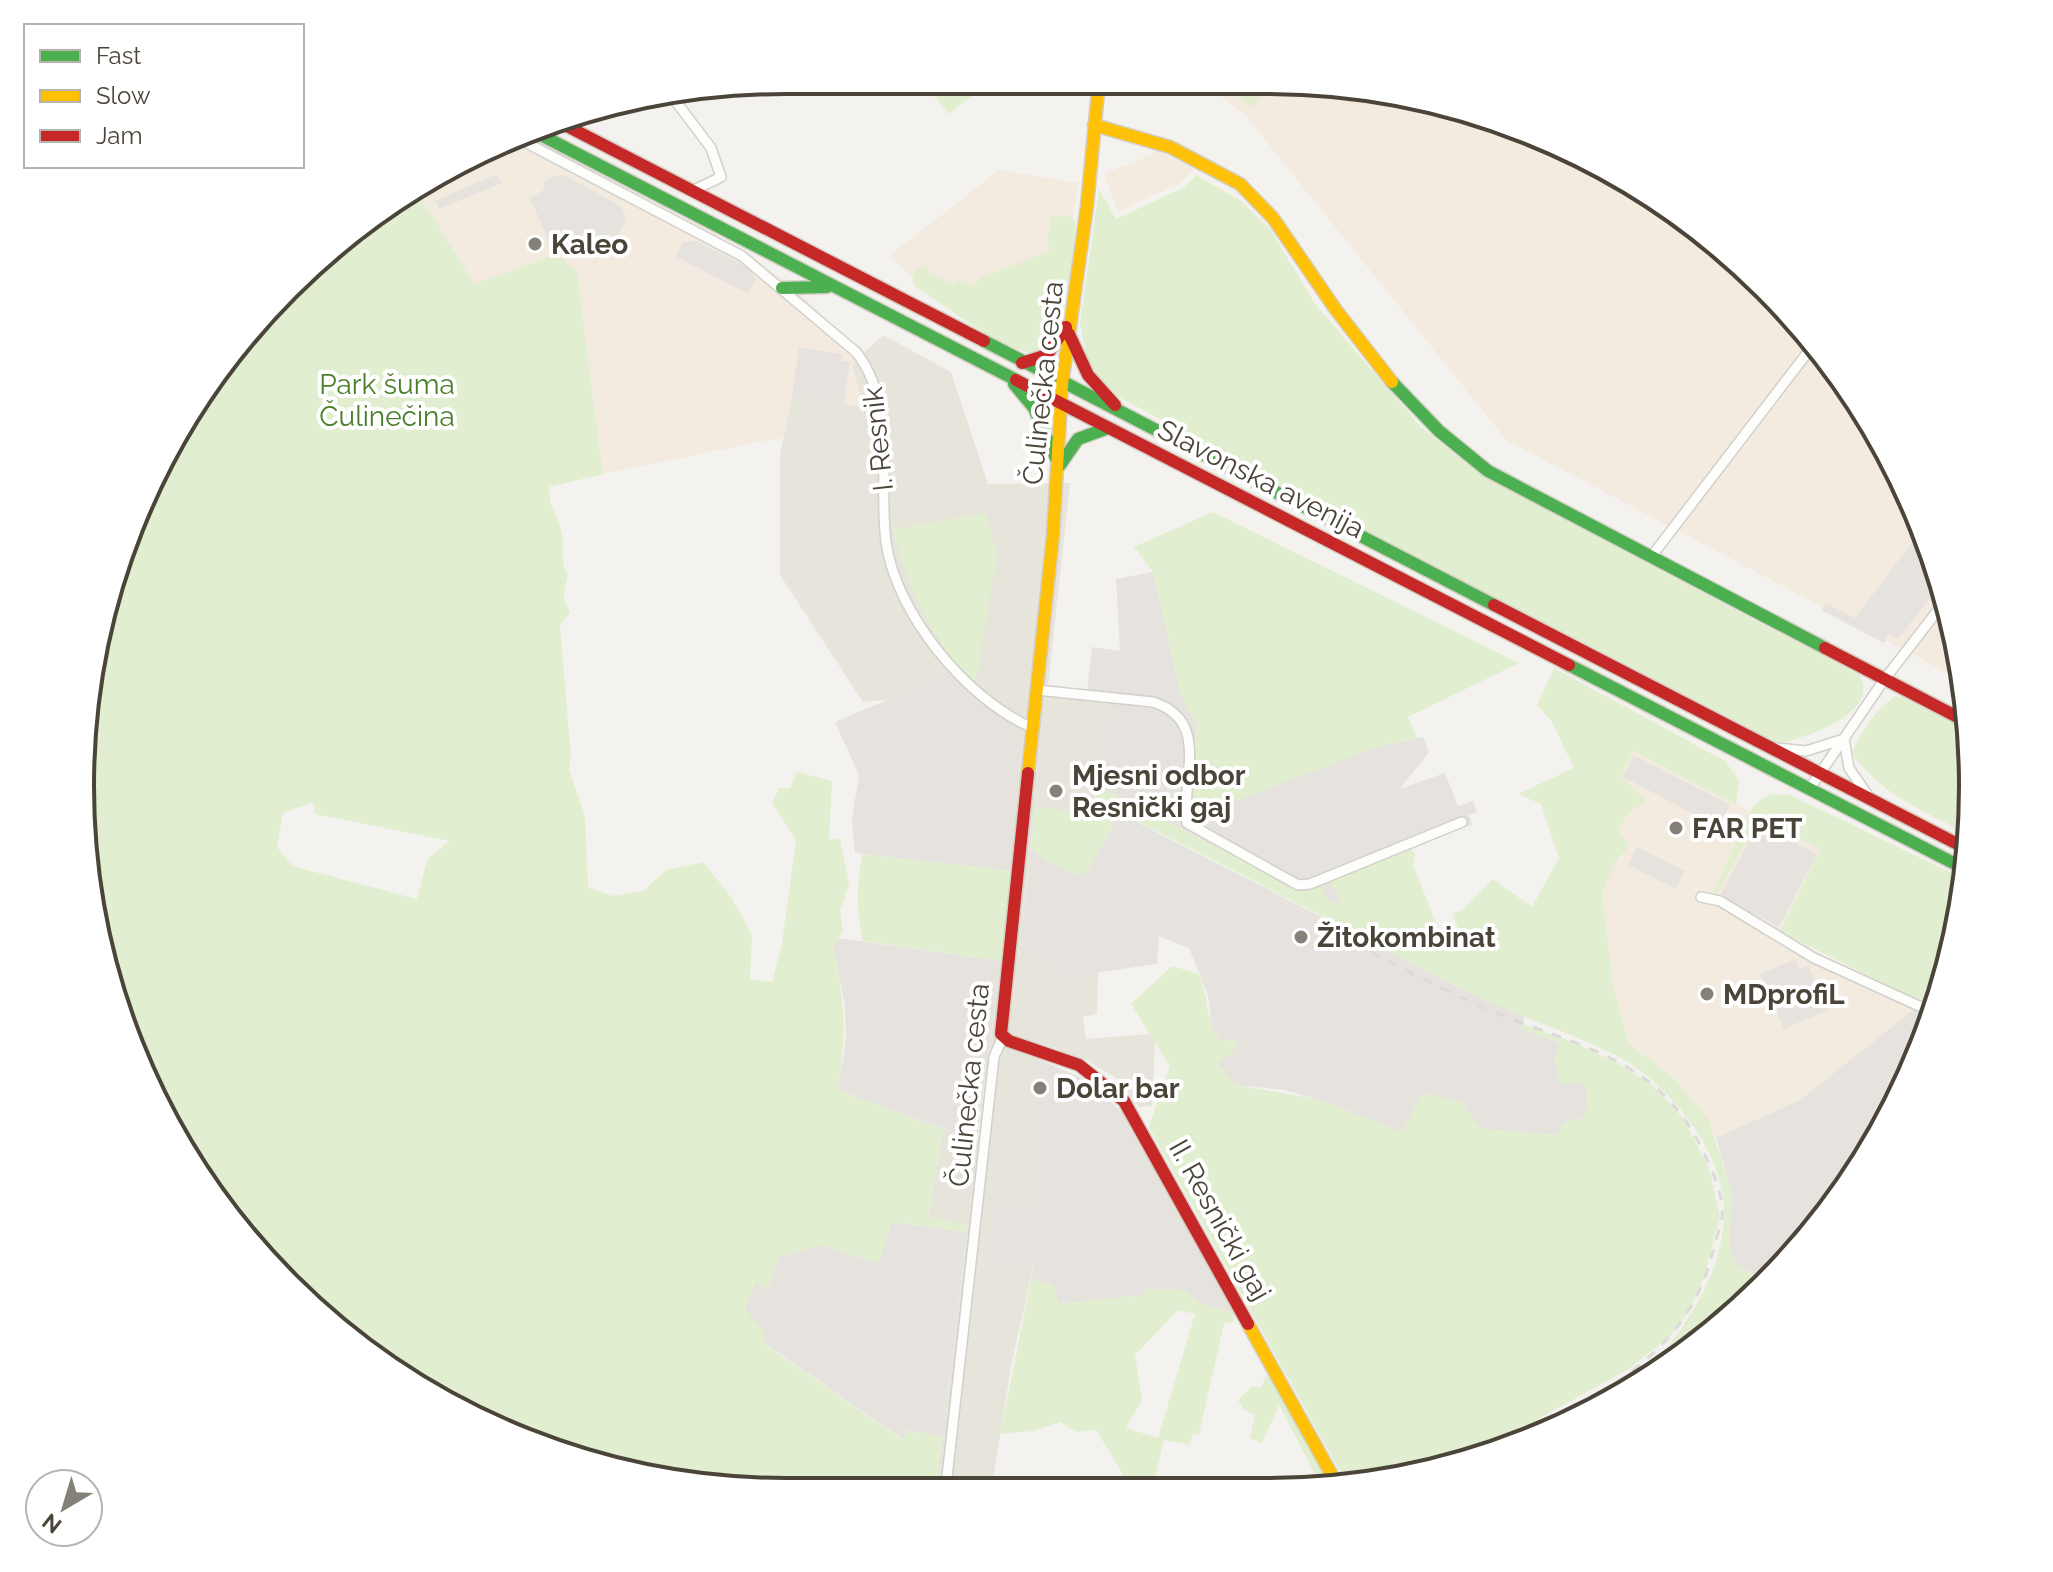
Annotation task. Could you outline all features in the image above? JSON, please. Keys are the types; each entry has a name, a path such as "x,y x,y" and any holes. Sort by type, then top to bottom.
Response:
{"main road":[{"name":"Čulinečka cesta","path":"1003,1036 1000,1018 1059,468 1062,384 1098,94"},
{"path":"1094,125 1191,158 1239,183 1275,219 1338,312 1435,430 1488,471 1955,716"},
{"name":"Slavonska avenija","path":"572,129 1957,844"},
{"name":"Slavonska avenija","path":"546,138 1954,863"},
{"path":"782,288 834,288"},
{"path":"1022,363 1052,351 1069,326"},
{"path":"1069,326 1096,386 1126,416"},
{"path":"997,370 1025,394 1042,421 1059,468"},
{"path":"1059,468 1078,439 1108,428"},
{"name":"II. Resnički gaj","path":"1003,1036 1079,1065 1124,1101 1332,1475"}],"street":[{"path":"677,103 711,148 721,177 692,191"},
{"name":"I. Resnik","path":"529,144 742,256 856,352 870,369 883,452 886,543 904,596 921,626 966,684 1011,717 1033,728"},
{"path":"1651,557 1807,354"},
{"path":"1810,788 1884,680 1936,612"},
{"path":"1037,690 1153,702 1171,708 1184,720 1189,735 1187,823 1298,885 1310,884 1462,822"},
{"name":"Slavonska avenija","path":"1771,748 1806,751 1844,739 1849,768 1871,799"},
{"path":"1701,897 1736,909 1814,958 1922,1006"},
{"name":"Čulinečka cesta","path":"947,1478 994,1057 1003,1036"}],"shaded area":[{"path":"1218,94 1312,95 1402,107 1446,118 1489,131 1573,165 1613,187 1688,237 1756,297 1787,330 1816,365 1866,440 1888,480 1922,564 1950,674 1506,440 1247,117"},
{"path":"534,142 751,256 801,293 824,318 865,351 852,364 863,407 792,396 784,437 603,474 577,271 555,254 475,284 421,199 480,165"},
{"path":"1155,150 1194,169 1182,182 1118,212 1104,174 1151,155"},
{"path":"999,170 1079,183 1052,328 916,280 889,256"},
{"path":"497,174 502,183 439,209 435,201"},
{"path":"557,175 566,176 622,207 626,220 616,239 610,234 571,241 553,251 530,198 545,189 543,182"},
{"path":"696,241 751,269 755,280 747,293 676,257 683,242"},
{"path":"883,335 951,372 988,484 1070,483 1048,685 1087,691 1110,705 1092,813 1035,808 1019,956 1043,956 1049,979 1098,971 1097,1014 1083,1017 1086,1039 1150,1034 1155,1041 1152,1106 1139,1107 1116,1078 1088,1061 1046,1045 1038,1059 1037,1082 1044,1082 1033,1205 988,1262 1034,1263 1011,1366 993,1478 937,1478 968,1226 928,1217 943,1129 978,1140 1001,961 1021,742 950,674 892,699 863,702 780,575 780,454 792,396 863,406 852,364"},
{"path":"799,347 842,354 841,361 850,362 844,404 792,396"},
{"path":"1913,541 1932,596 1898,639 1889,633 1884,643 1821,610 1826,603 1855,618"},
{"path":"1153,572 1181,695 1197,725 1190,813 1380,746 1423,737 1429,752 1400,789 1445,773 1458,806 1473,801 1477,812 1469,815 1472,825 1409,847 1329,886 1337,890 1341,906 1295,887 1107,791 1095,791 1110,705 1087,691 1092,647 1120,651 1116,579"},
{"path":"950,674 1016,729 1021,742 1011,871 855,853 852,819 859,775 835,722"},
{"path":"1633,751 1751,812 1712,893 1717,893 1758,818 1820,849 1775,942 1808,961 1864,983 1913,1010 1800,1100 1716,1138 1709,1121 1675,1079 1629,1044 1613,985 1602,892 1617,860 1623,856 1617,829 1633,809 1621,777"},
{"path":"1634,755 1730,805 1719,827 1623,777"},
{"path":"1096,801 1462,989 1524,1016 1522,1029 1559,1043 1587,1089 1588,1110 1583,1118 1560,1135 1482,1129 1459,1101 1401,1132 1317,1099 1285,1090 1235,1085 1217,1064 1229,1039 1220,1041 1212,1030 1208,995 1189,948 1159,936 1157,964 1049,979 1043,956 1019,957 1031,848 1049,862 1079,876 1089,869 1114,824 1092,813"},
{"path":"1758,823 1817,854 1779,927 1720,896"},
{"path":"1637,847 1685,871 1676,889 1628,865"},
{"path":"838,938 1001,961 977,1141 838,1090 846,1040 845,1006 833,946"},
{"path":"1795,959 1799,969 1808,965 1828,1010 1784,1029 1760,974"},
{"path":"1913,1010 1921,1010 1888,1092 1866,1132 1816,1207 1754,1275 1737,1264 1729,1248 1732,1193 1716,1138 1800,1100"},
{"path":"1038,1059 1091,1082 1124,1115 1235,1313 1201,1303 1184,1290 1144,1289 1144,1295 1058,1304 1053,1285 1031,1280 1034,1263 988,1263 994,1208 1033,1205 1043,1083 1037,1082"},
{"path":"891,1222 967,1232 942,1437 908,1430 904,1440 764,1343 745,1308 756,1281 767,1289 779,1257 821,1245 878,1263"}],"green space":[{"path":"933,94 974,94 949,114"},
{"path":"1235,94 1263,94 1253,107"},
{"path":"1196,175 1241,201 1270,229 1315,304 1421,427 1485,478 1859,675 1864,688 1860,701 1838,721 1805,736 1778,743 1223,457 1195,438 1117,396 1088,365 1080,323 1099,189 1116,219 1185,187"},
{"name":"Park šuma Čulinečina","path":"421,199 475,284 556,254 577,271 603,474 549,487 549,494 562,536 563,563 568,574 563,596 570,613 560,626 571,757 569,770 585,816 588,887 612,896 643,891 666,870 704,862 733,900 752,935 750,979 772,982 782,943 796,840 772,803 779,788 790,788 797,772 832,781 829,840 840,838 849,884 840,911 843,931 833,946 843,1018 838,1090 943,1129 928,1217 968,1226 967,1232 892,1222 878,1263 821,1245 779,1257 767,1290 756,1282 745,1308 765,1334 764,1344 903,1440 908,1430 942,1437 937,1478 741,1477 651,1465 607,1454 564,1441 480,1407 440,1385 365,1335 297,1275 266,1242 237,1207 187,1132 147,1051 131,1008 107,921 95,831 95,741 100,696 107,651 131,564 165,480 187,440 237,365 297,297 330,266 365,237","holes":["313,802 315,814 449,841 427,860 417,899 292,866 277,847 283,813"]},
{"path":"1069,216 1076,223 1064,308 1053,338 1040,350 1022,351 997,340 916,287 912,279 915,270 929,265 927,272 953,285 957,280 974,286 982,277 1050,251 1047,239 1051,217"},
{"path":"1213,512 1519,663 1408,717 1417,738 1380,746 1191,818 1197,725 1181,695 1153,572 1134,547"},
{"path":"986,513 997,556 976,680 948,654 935,634 904,567 893,529"},
{"path":"1554,668 1725,761 1739,780 1736,805 1633,751 1622,777 1646,801 1633,809 1617,829 1630,846 1617,860 1602,892 1613,985 1629,1044 1675,1079 1709,1121 1732,1193 1729,1248 1737,1264 1756,1275 1688,1335 1668,1347 1706,1286 1719,1251 1724,1215 1716,1168 1705,1145 1675,1103 1656,1084 1617,1056 1462,989 1096,801 1095,791 1107,791 1295,887 1307,890 1321,886 1327,899 1340,905 1337,890 1328,886 1335,880 1409,847 1415,853 1413,865 1440,933 1458,929 1453,913 1461,911 1493,879 1532,907 1559,858 1541,804 1518,794 1574,768 1552,722 1537,705"},
{"path":"1897,695 1956,725 1958,829 1889,791 1852,753 1860,736 1882,707"},
{"path":"1770,794 1790,795 1953,874 1946,921 1924,1000 1915,999 1780,932 1820,849 1759,818 1717,894 1712,893 1754,804"},
{"path":"1035,807 1092,813 1114,823 1089,869 1079,876 1049,862 1031,848"},
{"path":"863,854 1011,871 1001,961 863,941 858,898"},
{"path":"1172,966 1199,974 1215,1033 1220,1040 1235,1041 1238,1047 1217,1065 1236,1085 1317,1099 1401,1132 1423,1093 1459,1101 1482,1129 1560,1135 1562,1123 1583,1118 1588,1104 1586,1090 1581,1082 1561,1084 1554,1059 1559,1043 1521,1029 1521,1024 1573,1042 1617,1063 1653,1086 1684,1119 1709,1168 1720,1217 1704,1278 1688,1312 1670,1336 1630,1368 1518,1430 1402,1465 1341,1474 1149,1127 1170,1066 1131,1004"},
{"path":"1031,1280 1053,1285 1059,1304 1143,1295 1143,1289 1184,1290 1201,1303 1235,1313 1233,1322 1224,1324 1199,1434 1193,1434 1189,1445 1164,1440 1155,1478 1124,1478 1096,1430 1076,1432 1060,1422 1033,1431 1000,1434","holes":["1178,1310 1195,1314 1158,1438 1126,1428 1142,1400 1135,1355"]},
{"path":"1266,1375 1274,1382 1325,1476 1313,1477 1314,1472 1279,1405 1262,1443 1250,1438 1255,1416 1243,1409 1238,1400 1252,1386 1261,1388"}],"railway":[{"path":"1317,923 1464,998 1606,1056 1658,1090 1680,1113 1699,1143 1715,1179 1721,1199 1721,1225 1708,1270 1678,1326 1649,1357 1613,1385"}],"traffic: fast":[{"path":"546,138 1016,380"},
{"path":"782,288 827,287"},
{"path":"984,341 1494,605"},
{"path":"1392,382 1439,431 1488,471 1825,648"},
{"path":"1014,384 1034,408 1055,457"},
{"path":"1060,465 1078,439 1108,428"},
{"path":"1569,665 1954,864"}],"traffic: slow":[{"path":"1028,773 1053,535 1062,384 1087,206 1098,94"},
{"path":"1094,125 1170,147 1240,184 1273,218 1336,310 1392,382"},
{"path":"1248,1324 1332,1475"}],"traffic: jam":[{"path":"572,129 984,341"},
{"path":"1022,363 1047,355 1066,327"},
{"path":"1069,334 1088,375 1115,405"},
{"path":"1016,380 1569,665"},
{"path":"1494,605 1957,844"},
{"path":"1825,648 1955,716"},
{"path":"1028,773 1001,1034 1009,1041 1079,1065 1124,1101 1248,1324"}],"place":[{"name":"Kaleo","path":"535,244"},
{"name":"Mjesni odbor Resnički gaj","path":"1056,791"},
{"name":"FAR PET","path":"1676,828"},
{"name":"Žitokombinat","path":"1301,937"},
{"name":"MDprofiL","path":"1707,994"},
{"name":"Dolar bar","path":"1040,1088"}]}
